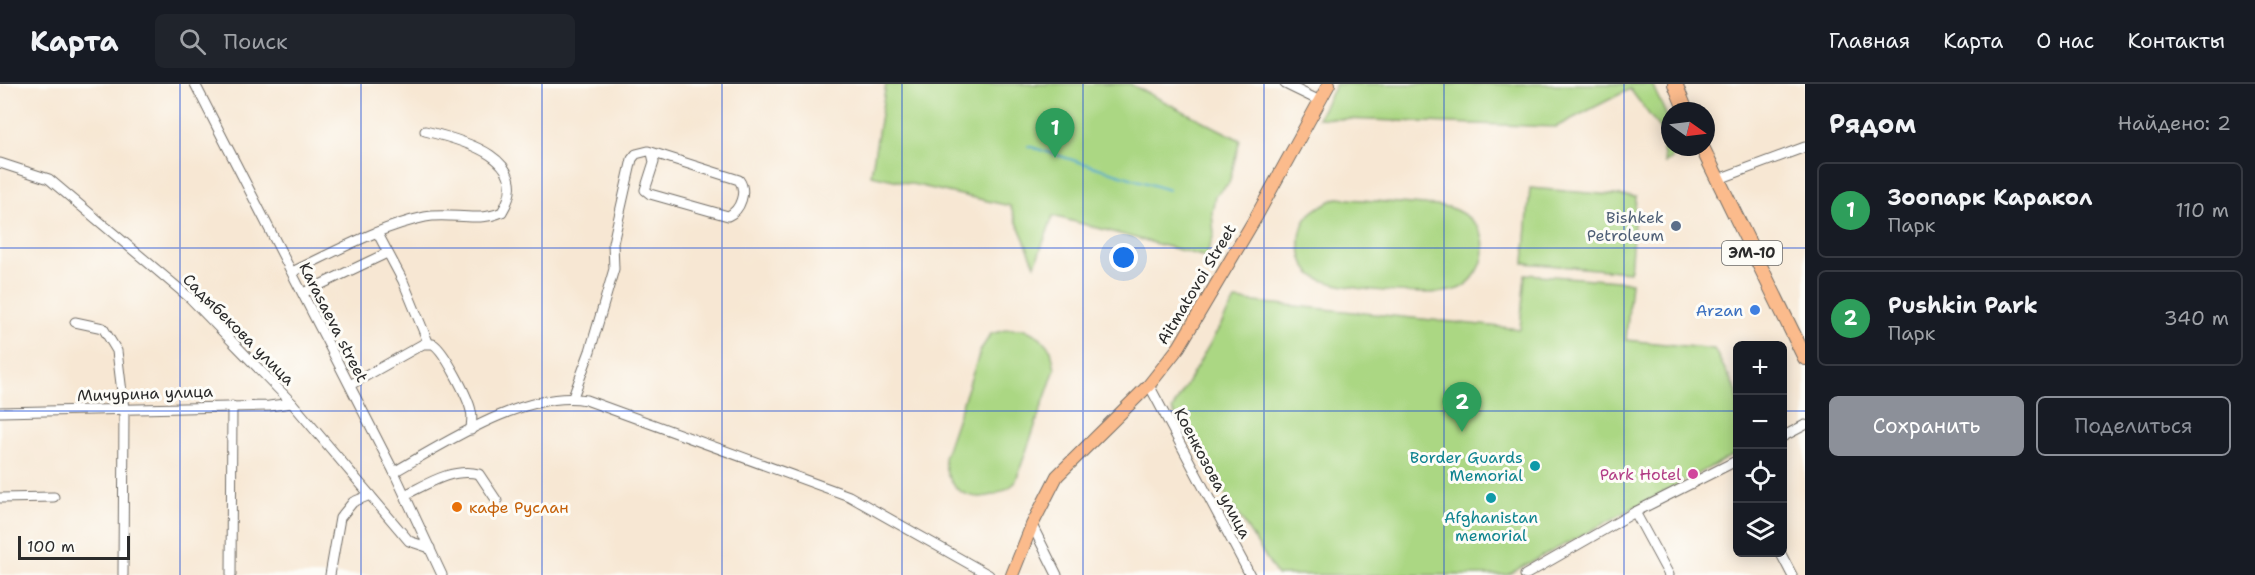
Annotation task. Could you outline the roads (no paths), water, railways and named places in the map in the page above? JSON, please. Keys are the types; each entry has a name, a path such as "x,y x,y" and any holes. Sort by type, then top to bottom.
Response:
{"highway":[{"path":"1675,84 1682,102"},
{"name":"ЭМ-10","path":"1706,156 1805,358"}],"main road":[{"name":"Aitmatovoi Street","path":"1012,575 1032,525 1058,476 1149,385 1179,347 1329,84"}],"street":[{"name":"Karasaeva street","path":"195,84 394,472 442,575"},
{"path":"1285,84 1320,101"},
{"path":"292,272 377,232 429,216 494,216 502,212 508,201 510,182 505,165 497,157 444,135 425,131"},
{"path":"1716,180 1805,147"},
{"path":"573,397 590,351 614,269 613,243 632,159 642,151 652,153 739,180 743,190 737,209 728,216 650,194 645,190 654,162 652,153"},
{"name":"Садыбекова улица","path":"0,163 49,179 190,298 292,403 409,541 430,548"},
{"path":"377,232 403,281 428,342 441,351 468,402 472,412 471,430"},
{"path":"303,293 387,253"},
{"path":"75,321 103,328 117,351 124,409 123,575"},
{"path":"350,385 428,342"},
{"name":"Коенкозова улица","path":"1149,385 1247,574"},
{"path":"394,472 471,430 528,404 548,398 573,397 849,496 989,575"},
{"name":"Мичурина улица","path":"0,412 269,406 292,403"},
{"path":"231,575 232,406"},
{"path":"1787,434 1805,425"},
{"path":"1525,575 1635,512 1733,462"},
{"path":"405,495 441,477 471,472 479,474 497,501"},
{"path":"330,575 340,518 354,502 370,495"},
{"path":"0,498 54,497"},
{"path":"1635,512 1669,575"},
{"path":"1032,525 1057,575"},
{"path":"1783,557 1792,575"}],"waterway":[{"path":"1028,146 1169,190"}],"place":[{"name":"Зоопарк Каракол","path":"1055,158"},
{"name":"Bishkek Petroleum","path":"1676,226"},
{"name":"Arzan","path":"1755,310"},
{"name":"Pushkin Park","path":"1462,432"},
{"name":"Border Guards Memorial","path":"1535,466"},
{"name":"Park Hotel","path":"1693,474"},
{"name":"Afghanistan memorial","path":"1491,498"},
{"name":"кафе Руслан","path":"457,507"}]}
